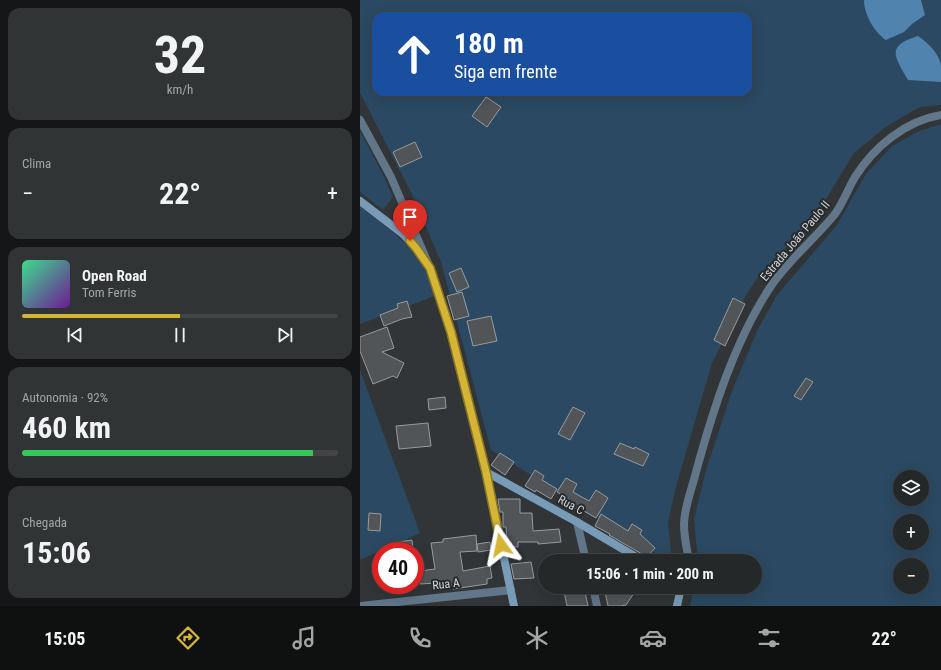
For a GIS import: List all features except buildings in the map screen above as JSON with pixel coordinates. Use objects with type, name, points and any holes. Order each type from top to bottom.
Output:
[{"type":"street","name":"Estrada João Paulo II","points":[[688,554],[684,524],[687,505],[717,402],[739,345],[769,289],[782,271],[836,213],[856,176],[872,154],[900,130],[929,117],[941,115]]},
{"type":"street","points":[[360,120],[391,177],[430,268],[451,332],[486,472],[514,606]]},
{"type":"street","points":[[360,201],[403,234],[416,248],[430,268]]},
{"type":"street","name":"Rua C","points":[[486,472],[577,522],[631,554]]},
{"type":"street","points":[[577,522],[584,554]]},
{"type":"street","name":"Rua A","points":[[360,606],[510,590]]},
{"type":"street","points":[[594,594],[597,606]]},
{"type":"street","points":[[677,606],[680,594]]},
{"type":"shaded area","points":[[360,0],[941,0],[941,105],[920,107],[887,126],[854,153],[817,214],[755,281],[745,297],[712,363],[675,490],[668,523],[671,554],[657,554],[491,450],[441,262],[411,192],[360,93]]},
{"type":"shaded area","points":[[864,0],[921,0],[925,15],[904,32],[886,40],[870,22],[864,5]]},
{"type":"shaded area","points":[[918,36],[929,45],[938,57],[941,66],[941,82],[908,80],[899,65],[896,53],[897,48],[908,40]]},
{"type":"shaded area","points":[[941,124],[941,606],[690,606],[693,594],[762,594],[762,554],[697,554],[694,519],[706,470],[732,391],[757,331],[777,295],[837,225],[866,174],[892,146],[919,131]]},
{"type":"shaded area","points":[[360,131],[393,197],[383,210],[360,192]]},
{"type":"shaded area","points":[[360,206],[388,228],[413,253],[426,272],[435,296],[360,324]]},
{"type":"shaded area","points":[[360,370],[420,533],[400,542],[372,542],[372,555],[360,560]]},
{"type":"route","points":[[410,241],[430,268],[451,332],[486,472],[501,545]]}]
